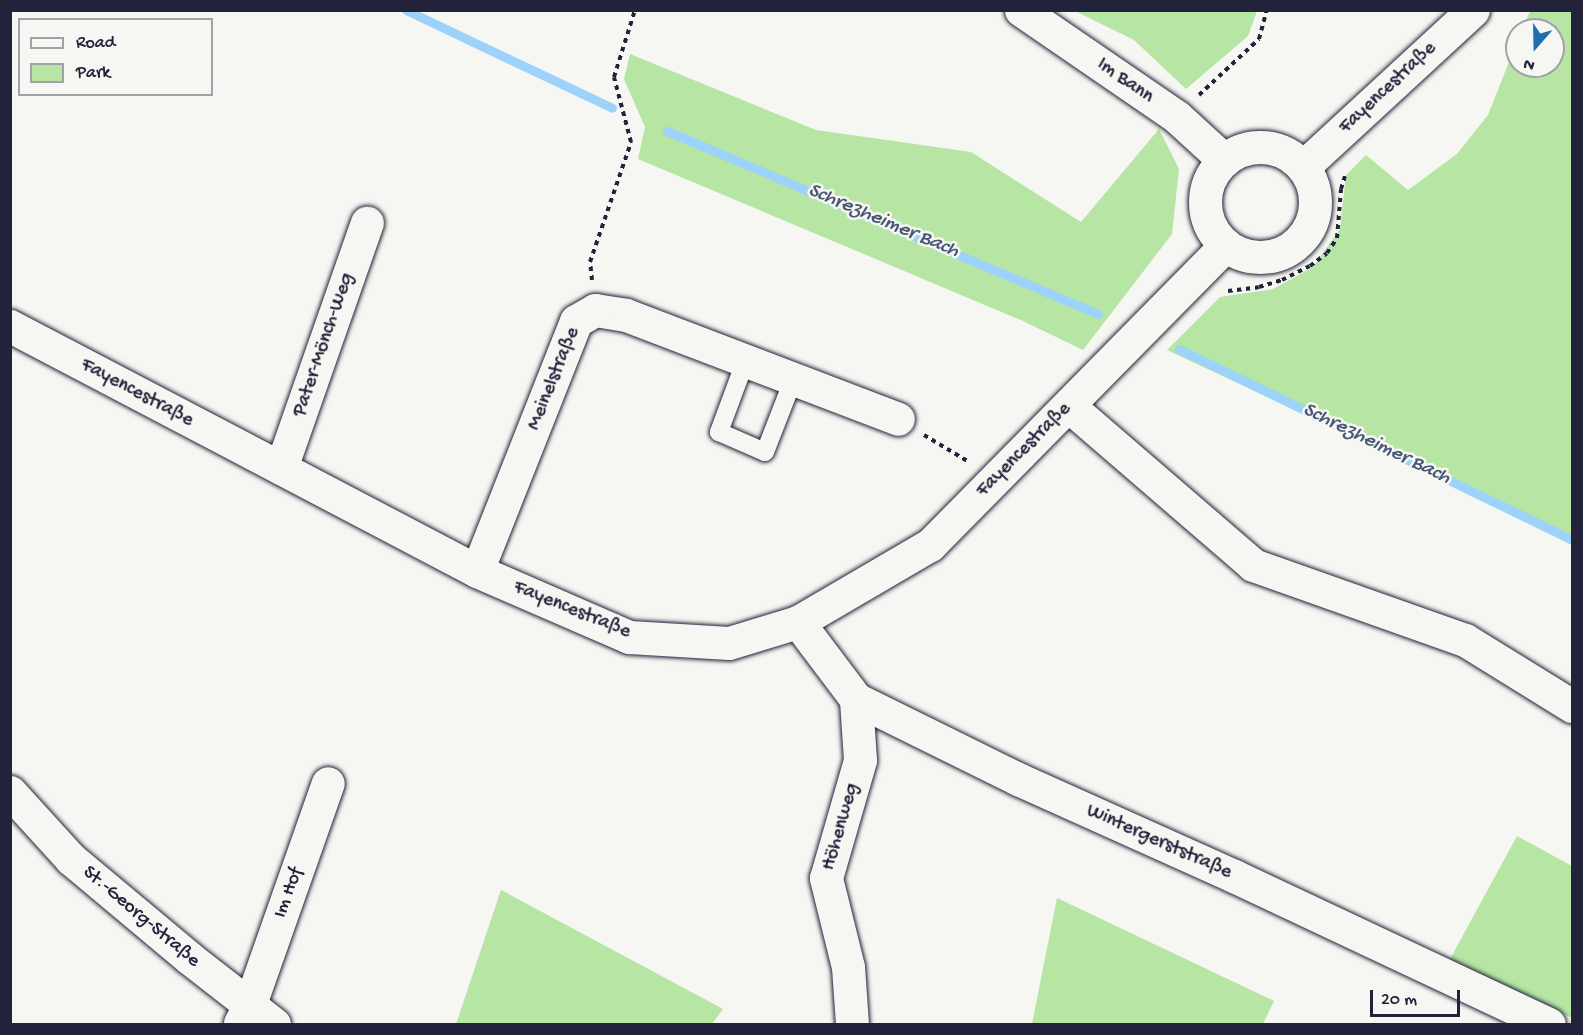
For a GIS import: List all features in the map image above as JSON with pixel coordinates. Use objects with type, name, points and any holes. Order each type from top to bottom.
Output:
[{"type":"street","name":"Im Bann","points":[[1021,10],[1177,117],[1224,160]]},
{"type":"street","name":"Fayencestraße","points":[[1303,167],[1473,10]]},
{"type":"street","points":[[1248,148],[1274,148],[1290,155],[1303,167],[1312,182],[1316,200],[1313,218],[1306,234],[1293,246],[1277,255],[1259,258],[1242,254],[1226,245],[1211,226],[1204,203],[1210,179],[1224,160],[1248,148]]},
{"type":"street","name":"Pater-Mönch-Weg","points":[[280,468],[367,223]]},
{"type":"street","name":"Fayencestraße","points":[[10,326],[477,571],[629,637],[729,643],[798,622],[930,545],[1226,245]]},
{"type":"street","name":"Meinelstraße","points":[[477,571],[576,321],[595,310],[626,315],[898,419]]},
{"type":"street","points":[[1069,406],[1253,565],[1465,640],[1572,706]]},
{"type":"street","name":"Wintergerststraße","points":[[798,622],[856,699],[1018,779],[1234,876],[1549,1024]]},
{"type":"street","name":"Höhenweg","points":[[852,1024],[848,967],[826,878],[860,760],[856,699]]},
{"type":"street","name":"Im Hof","points":[[254,1018],[328,783]]},
{"type":"street","name":"St.-Georg-Straße","points":[[13,804],[71,859],[188,957],[254,1018]]},
{"type":"lane","points":[[745,362],[719,432],[765,452],[793,380]]},
{"type":"path","points":[[595,310],[590,262],[631,142],[614,77],[635,10]]},
{"type":"path","points":[[1177,117],[1259,39],[1267,10]]},
{"type":"path","points":[[1224,292],[1282,280],[1310,266],[1327,253],[1337,238],[1342,182],[1351,165]]},
{"type":"path","points":[[898,419],[994,480]]},
{"type":"green space","points":[[1075,11],[1257,11],[1248,36],[1186,89],[1134,40]]},
{"type":"green space","points":[[1530,11],[1572,11],[1572,540],[1167,350],[1220,297],[1273,289],[1313,267],[1340,229],[1346,175],[1366,155],[1408,190],[1457,154],[1488,115],[1505,72],[1505,78],[1565,78],[1565,18],[1527,18]]},
{"type":"green space","points":[[630,54],[816,130],[971,152],[1081,222],[1159,129],[1179,169],[1172,234],[1083,350],[1023,321],[638,159],[645,127],[624,79]]},
{"type":"green space","points":[[1517,836],[1572,866],[1572,1018],[1449,961]]},
{"type":"green space","points":[[501,890],[723,1009],[712,1024],[456,1024]]},
{"type":"green space","points":[[1057,898],[1274,1001],[1263,1024],[1032,1024]]},
{"type":"waterway","name":"Schrezheimer Bach","points":[[406,10],[612,108]]},
{"type":"waterway","name":"Schrezheimer Bach","points":[[667,131],[1098,314]]},
{"type":"waterway","name":"Schrezheimer Bach","points":[[1179,349],[1572,540]]}]
